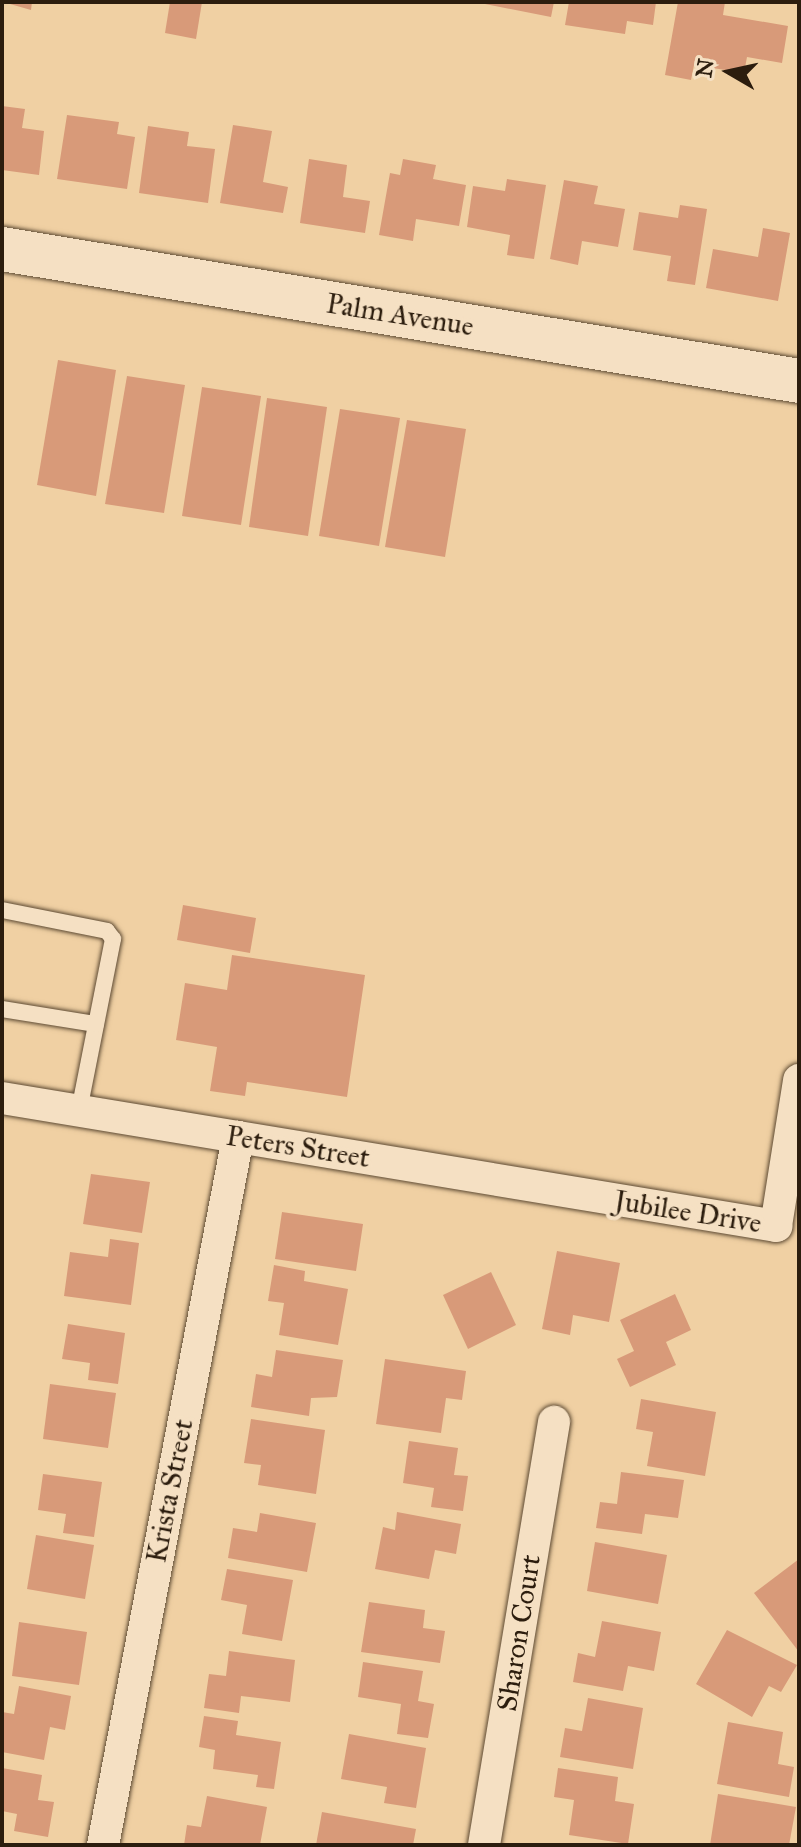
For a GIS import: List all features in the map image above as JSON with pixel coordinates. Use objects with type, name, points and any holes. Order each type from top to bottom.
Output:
[{"type":"main road","name":"Palm Avenue","points":[[2,249],[799,381]]},
{"type":"street","name":"Jubilee Drive","points":[[595,1197],[776,1226],[799,1080]]},
{"type":"street","name":"Peters Street","points":[[2,1098],[595,1197]]},
{"type":"street","name":"Krista Street","points":[[103,1845],[238,1137]]},
{"type":"street","name":"Sharon Court","points":[[484,1845],[554,1422]]},
{"type":"lane","points":[[2,910],[107,931],[113,939],[79,1111]]},
{"type":"lane","points":[[2,1009],[96,1024]]},
{"type":"building","points":[[3,2],[32,2],[31,10]]},
{"type":"building","points":[[170,2],[202,2],[196,39],[165,33]]},
{"type":"building","points":[[475,2],[554,2],[551,17]]},
{"type":"building","points":[[569,2],[656,2],[653,25],[627,21],[625,34],[565,25]]},
{"type":"building","points":[[678,2],[725,2],[723,15],[788,26],[782,63],[747,57],[744,73],[694,65],[691,80],[665,75]]},
{"type":"building","points":[[2,106],[25,109],[22,128],[44,131],[39,175],[2,170]]},
{"type":"building","points":[[67,115],[119,122],[117,134],[135,137],[127,189],[57,179]]},
{"type":"building","points":[[233,125],[272,131],[263,182],[288,187],[283,213],[220,203]]},
{"type":"building","points":[[148,126],[189,132],[187,146],[215,149],[208,203],[139,193]]},
{"type":"building","points":[[309,159],[347,165],[343,197],[370,201],[365,233],[300,223]]},
{"type":"building","points":[[403,159],[436,165],[433,179],[466,185],[459,226],[416,219],[413,241],[379,235],[390,173],[400,175]]},
{"type":"building","points":[[507,179],[546,185],[534,259],[507,255],[510,235],[467,227],[473,186],[505,191]]},
{"type":"building","points":[[564,180],[598,186],[594,204],[625,209],[618,247],[582,241],[578,265],[550,259]]},
{"type":"building","points":[[680,205],[707,209],[695,285],[667,281],[671,256],[633,250],[639,212],[678,218]]},
{"type":"building","points":[[763,228],[790,233],[778,301],[706,288],[713,249],[758,257]]},
{"type":"building","points":[[58,360],[116,370],[96,496],[37,485]]},
{"type":"building","points":[[127,376],[185,385],[164,513],[105,504]]},
{"type":"building","points":[[202,387],[261,396],[241,525],[182,516]]},
{"type":"building","points":[[267,398],[327,407],[308,536],[249,527]]},
{"type":"building","points":[[340,409],[400,418],[379,546],[319,536]]},
{"type":"building","points":[[407,420],[466,429],[445,557],[385,547]]},
{"type":"building","points":[[183,905],[256,918],[250,953],[177,940]]},
{"type":"building","points":[[232,955],[365,975],[347,1097],[247,1082],[245,1096],[210,1091],[217,1047],[176,1040],[185,983],[227,990]]},
{"type":"building","points":[[91,1174],[150,1182],[142,1233],[83,1224]]},
{"type":"building","points":[[282,1212],[363,1224],[356,1271],[275,1259]]},
{"type":"building","points":[[110,1239],[139,1243],[131,1305],[64,1296],[70,1252],[108,1257]]},
{"type":"building","points":[[557,1251],[620,1263],[609,1322],[573,1315],[570,1335],[542,1329]]},
{"type":"building","points":[[274,1265],[305,1271],[304,1281],[348,1289],[338,1345],[279,1335],[284,1303],[268,1301]]},
{"type":"building","points":[[491,1272],[516,1325],[468,1349],[443,1295]]},
{"type":"building","points":[[675,1294],[691,1330],[666,1342],[676,1365],[630,1387],[617,1359],[634,1351],[620,1320]]},
{"type":"building","points":[[68,1324],[125,1333],[118,1384],[88,1380],[90,1363],[62,1359]]},
{"type":"building","points":[[276,1350],[343,1360],[337,1397],[311,1398],[309,1416],[251,1407],[256,1374],[272,1377]]},
{"type":"building","points":[[385,1359],[466,1371],[462,1400],[446,1398],[441,1433],[376,1424]]},
{"type":"building","points":[[50,1384],[116,1393],[108,1448],[43,1439]]},
{"type":"building","points":[[641,1399],[716,1412],[705,1476],[647,1466],[653,1432],[636,1429]]},
{"type":"building","points":[[251,1419],[325,1430],[316,1494],[258,1485],[261,1465],[244,1463]]},
{"type":"building","points":[[409,1441],[458,1448],[454,1475],[468,1476],[463,1511],[431,1507],[434,1488],[403,1483]]},
{"type":"building","points":[[621,1472],[684,1480],[678,1518],[645,1514],[642,1534],[596,1528],[600,1502],[617,1504]]},
{"type":"building","points":[[43,1474],[102,1482],[94,1537],[63,1533],[66,1514],[38,1510]]},
{"type":"building","points":[[397,1512],[461,1524],[456,1554],[435,1550],[429,1579],[375,1569],[383,1527],[395,1530]]},
{"type":"building","points":[[260,1513],[316,1523],[307,1572],[228,1558],[233,1528],[257,1532]]},
{"type":"building","points":[[36,1535],[94,1545],[85,1599],[27,1589]]},
{"type":"building","points":[[595,1542],[667,1555],[658,1604],[587,1591]]},
{"type":"building","points":[[799,1559],[799,1652],[754,1593]]},
{"type":"building","points":[[227,1569],[293,1580],[282,1641],[242,1634],[247,1605],[221,1600]]},
{"type":"building","points":[[369,1602],[425,1610],[423,1628],[445,1631],[440,1663],[361,1652]]},
{"type":"building","points":[[602,1621],[661,1632],[654,1671],[628,1666],[623,1691],[573,1682],[578,1653],[595,1657]]},
{"type":"building","points":[[19,1622],[87,1632],[79,1685],[12,1676]]},
{"type":"building","points":[[727,1630],[797,1665],[781,1692],[769,1686],[752,1717],[696,1684]]},
{"type":"building","points":[[229,1651],[295,1660],[290,1702],[241,1696],[239,1713],[204,1708],[209,1674],[226,1676]]},
{"type":"building","points":[[363,1662],[423,1671],[418,1701],[434,1704],[428,1738],[397,1734],[401,1704],[358,1697]]},
{"type":"building","points":[[19,1686],[71,1696],[65,1730],[50,1727],[44,1760],[2,1752],[2,1712],[14,1714]]},
{"type":"building","points":[[588,1698],[643,1708],[633,1769],[560,1757],[565,1728],[582,1731]]},
{"type":"building","points":[[204,1716],[238,1721],[236,1735],[281,1742],[274,1789],[256,1787],[258,1775],[213,1769],[215,1750],[199,1747]]},
{"type":"building","points":[[728,1722],[783,1732],[778,1764],[794,1767],[789,1797],[717,1784]]},
{"type":"building","points":[[349,1734],[426,1748],[416,1808],[384,1803],[387,1787],[341,1779]]},
{"type":"building","points":[[2,1768],[42,1775],[38,1800],[54,1802],[48,1837],[14,1831],[17,1814],[2,1811]]},
{"type":"building","points":[[558,1768],[618,1777],[615,1801],[634,1804],[628,1844],[569,1835],[574,1800],[554,1797]]},
{"type":"building","points":[[718,1794],[796,1807],[789,1845],[710,1845]]},
{"type":"building","points":[[207,1796],[267,1807],[260,1845],[184,1845],[187,1825],[201,1827]]},
{"type":"building","points":[[322,1812],[416,1829],[413,1845],[316,1845]]}]
